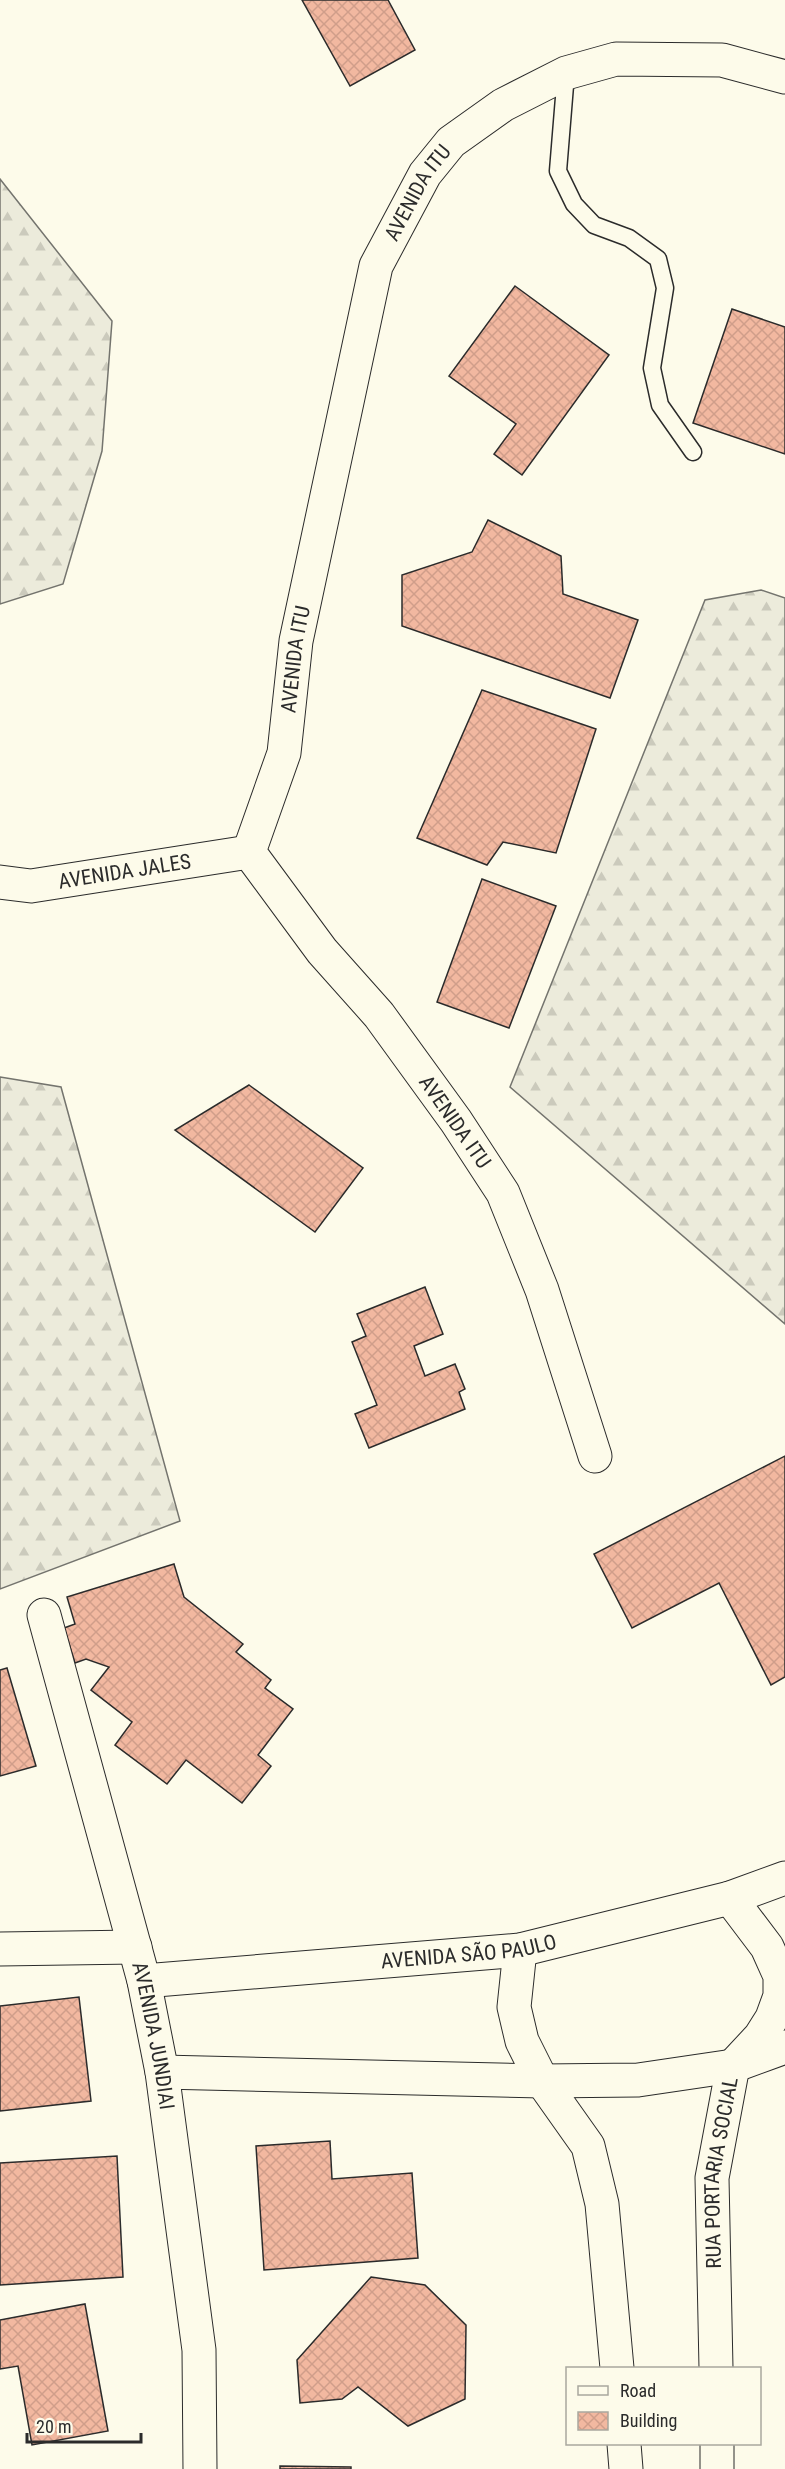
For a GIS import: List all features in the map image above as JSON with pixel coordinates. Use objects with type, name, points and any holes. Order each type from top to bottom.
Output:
[{"type":"street","name":"AVENIDA ITU","points":[[595,1456],[542,1290],[503,1193],[456,1121],[379,1015],[322,951],[249,852],[284,753],[296,641],[376,266],[425,174],[451,142],[503,105],[566,73],[616,59],[722,60],[785,77]]},
{"type":"street","name":"AVENIDA JALES","points":[[0,882],[31,886],[249,852]]},
{"type":"street","name":"AVENIDA JUNDIAI","points":[[44,1614],[144,1981],[162,2072],[199,2350],[200,2469]]},
{"type":"street","name":"AVENIDA SÃO PAULO","points":[[144,1981],[520,1950],[730,1898],[785,1878]]},
{"type":"street","name":"RUA PORTARIA SOCIAL","points":[[716,2367],[712,2178],[733,2066],[760,2037],[772,2018],[780,1996],[780,1976],[767,1947],[749,1920],[730,1898]]},
{"type":"street","points":[[0,1948],[135,1947]]},
{"type":"street","points":[[520,1950],[514,2007],[522,2041],[542,2081],[588,2146],[602,2204],[617,2367]]},
{"type":"street","points":[[162,2072],[542,2081],[638,2080],[733,2066],[785,2047]]},
{"type":"street","points":[[624,2445],[626,2469]]},
{"type":"street","points":[[717,2445],[717,2469]]},
{"type":"lane","points":[[566,73],[558,171],[574,204],[594,225],[629,238],[658,259],[665,288],[652,368],[660,405],[693,452]]},
{"type":"green space","points":[[0,179],[112,321],[102,451],[63,584],[0,604]]},
{"type":"green space","points":[[761,590],[785,598],[785,1324],[510,1087],[705,600]]},
{"type":"green space","points":[[0,1077],[61,1087],[180,1521],[0,1589]]},
{"type":"building","points":[[302,0],[388,0],[415,50],[350,86]]},
{"type":"building","points":[[515,286],[609,355],[522,475],[494,454],[516,424],[449,376]]},
{"type":"building","points":[[732,309],[785,327],[785,454],[693,423]]},
{"type":"building","points":[[488,520],[561,556],[563,594],[638,620],[610,698],[402,626],[402,575],[472,552]]},
{"type":"building","points":[[482,690],[596,729],[556,853],[503,842],[487,865],[417,838]]},
{"type":"building","points":[[482,879],[556,906],[509,1028],[437,1002]]},
{"type":"building","points":[[249,1085],[363,1168],[315,1232],[175,1130]]},
{"type":"building","points":[[425,1287],[443,1334],[414,1346],[425,1376],[455,1364],[465,1389],[459,1392],[465,1409],[369,1448],[355,1414],[377,1405],[352,1342],[366,1336],[357,1314]]},
{"type":"building","points":[[785,1456],[785,1677],[771,1685],[719,1583],[632,1628],[594,1554]]},
{"type":"building","points":[[174,1564],[184,1597],[243,1644],[236,1652],[271,1680],[265,1688],[293,1709],[258,1755],[271,1766],[242,1803],[186,1760],[167,1784],[115,1745],[132,1722],[91,1690],[109,1667],[86,1659],[75,1663],[64,1628],[75,1624],[67,1597]]},
{"type":"building","points":[[7,1668],[36,1766],[0,1776],[0,1670]]},
{"type":"building","points":[[79,1997],[91,2101],[0,2111],[0,2006]]},
{"type":"building","points":[[330,2141],[332,2179],[412,2173],[418,2258],[264,2270],[256,2146]]},
{"type":"building","points":[[117,2156],[123,2277],[0,2285],[0,2163]]},
{"type":"building","points":[[371,2277],[425,2285],[466,2325],[465,2399],[408,2426],[358,2387],[342,2399],[300,2403],[297,2360]]},
{"type":"building","points":[[85,2304],[108,2431],[32,2445],[18,2366],[0,2369],[0,2320]]},
{"type":"building","points":[[280,2466],[351,2467],[351,2469],[280,2469]]}]
